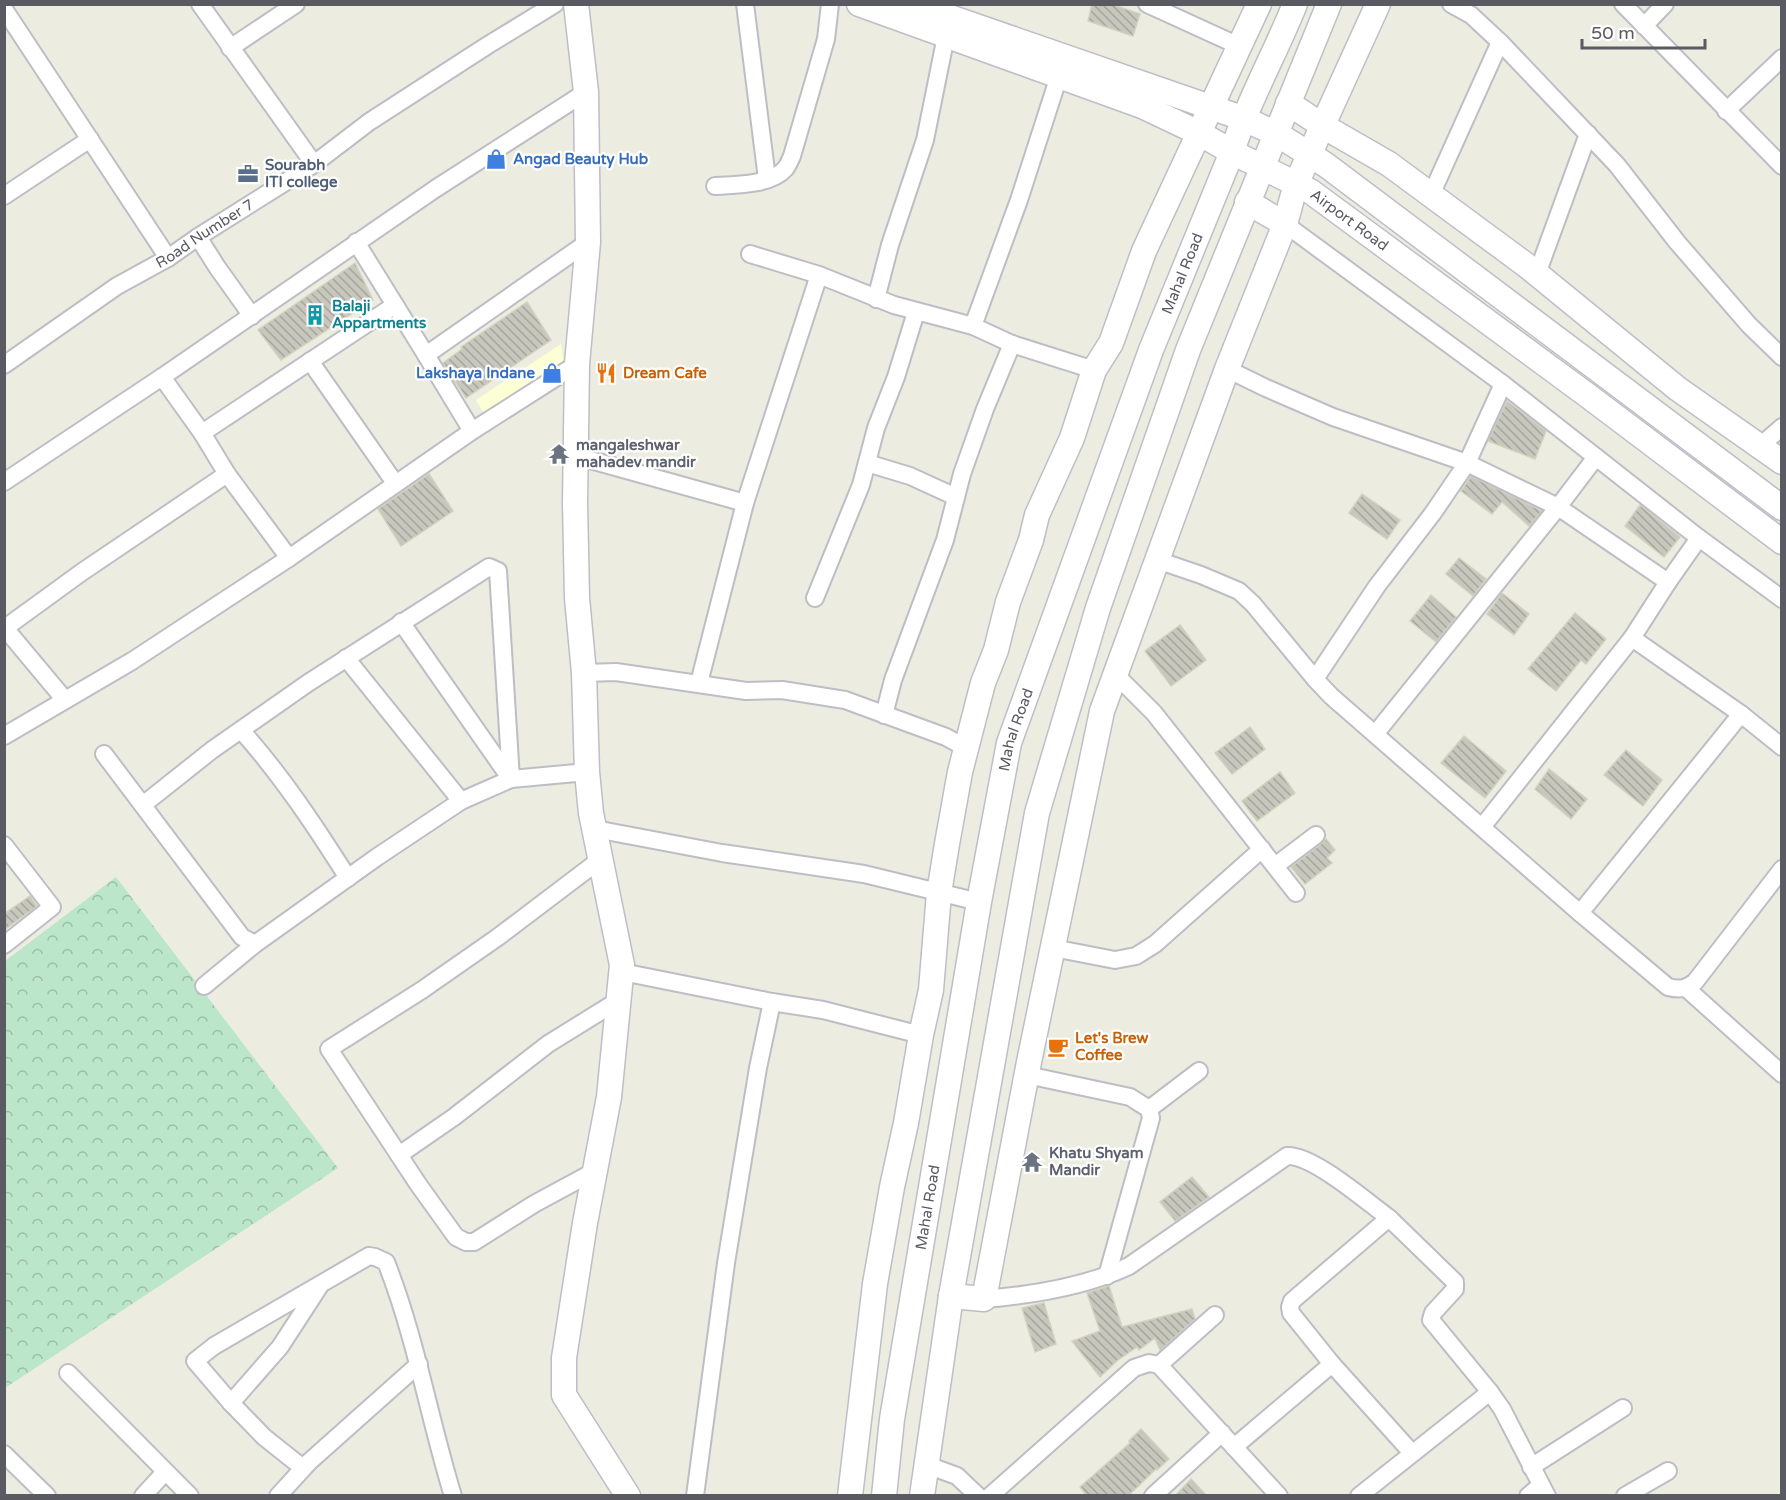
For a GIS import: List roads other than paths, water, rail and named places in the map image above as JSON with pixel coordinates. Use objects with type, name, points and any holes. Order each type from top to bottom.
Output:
[{"type":"street","points":[[200,4],[314,164]]},
{"type":"street","points":[[230,48],[296,4]]},
{"type":"street","name":"Road Number 7","points":[[4,365],[117,286],[168,258],[314,164],[369,122],[555,4]]},
{"type":"street","points":[[576,4],[586,92],[588,242],[577,364],[577,598],[584,673],[587,772],[595,830],[622,972],[609,1097],[564,1358],[564,1395],[628,1496]]},
{"type":"street","points":[[745,4],[767,179]]},
{"type":"street","points":[[715,186],[754,183],[784,170],[792,156],[826,39],[830,4]]},
{"type":"street","name":"Airport Road","points":[[859,4],[1142,106],[1310,191],[1782,542]]},
{"type":"street","name":"Airport Road","points":[[912,4],[1242,118],[1277,135],[1309,154],[1782,508]]},
{"type":"street","points":[[1147,4],[1239,46]]},
{"type":"street","points":[[850,1496],[875,1284],[921,1035],[932,990],[939,893],[953,804],[966,748],[1008,602],[1031,540],[1037,515],[1072,438],[1094,370],[1112,343],[1144,251],[1259,4]]},
{"type":"street","name":"Mahal Road","points":[[884,1496],[892,1419],[979,902],[1010,743],[1151,350],[1232,152],[1242,118],[1280,42],[1295,4]]},
{"type":"street","points":[[922,1496],[951,1296],[1037,813],[1098,608],[1188,350],[1329,4]]},
{"type":"street","points":[[984,1299],[1102,711],[1227,369],[1285,224],[1296,184],[1378,4]]},
{"type":"street","points":[[1451,4],[1471,15],[1500,42],[1588,134],[1617,165],[1677,242],[1741,317],[1782,357]]},
{"type":"street","points":[[1623,4],[1782,166]]},
{"type":"street","points":[[1644,26],[1665,4]]},
{"type":"street","points":[[5,11],[168,258]]},
{"type":"street","points":[[876,299],[890,245],[925,140],[946,36]]},
{"type":"street","points":[[1431,195],[1500,42]]},
{"type":"street","points":[[1726,111],[1782,58]]},
{"type":"street","points":[[973,326],[1019,200],[1059,76]]},
{"type":"street","points":[[4,482],[252,316],[435,189],[586,92]]},
{"type":"street","points":[[1288,103],[1389,164],[1537,274],[1678,389],[1782,462]]},
{"type":"street","points":[[1537,274],[1588,134]]},
{"type":"street","points":[[4,196],[90,139]]},
{"type":"street","points":[[1247,202],[1285,224],[1503,384],[1699,538],[1782,599]]},
{"type":"street","points":[[198,237],[252,316]]},
{"type":"street","points":[[356,242],[472,431]]},
{"type":"street","points":[[426,355],[588,242]]},
{"type":"street","points":[[750,254],[819,276],[916,312],[973,326],[1012,344],[1094,370]]},
{"type":"street","points":[[699,683],[745,503],[819,276]]},
{"type":"street","points":[[202,433],[395,305]]},
{"type":"street","points":[[815,598],[861,485],[876,428],[896,377],[916,312]]},
{"type":"street","points":[[884,715],[893,680],[945,540],[956,497],[985,409],[1012,344]]},
{"type":"street","points":[[310,361],[395,483]]},
{"type":"street","points":[[4,736],[132,661],[289,558],[472,431],[577,364]]},
{"type":"street","points":[[1227,369],[1333,417],[1467,464],[1558,507],[1668,582]]},
{"type":"street","points":[[162,377],[202,433],[226,474],[289,558]]},
{"type":"street","points":[[1315,679],[1377,586],[1467,464],[1503,384]]},
{"type":"street","points":[[1760,447],[1782,427]]},
{"type":"street","points":[[576,456],[745,503]]},
{"type":"street","points":[[1376,734],[1596,457]]},
{"type":"street","points":[[867,463],[910,476],[956,497]]},
{"type":"street","points":[[65,700],[5,627],[226,474]]},
{"type":"street","points":[[1482,826],[1632,638],[1699,538]]},
{"type":"street","points":[[1157,560],[1201,574],[1239,591],[1253,604],[1315,679],[1580,913],[1668,987],[1686,988],[1695,982],[1782,869]]},
{"type":"street","points":[[144,804],[241,730],[346,658],[489,567],[498,571],[511,779]]},
{"type":"street","points":[[401,622],[511,779]]},
{"type":"street","points":[[1632,638],[1741,714],[1782,747]]},
{"type":"street","points":[[346,658],[461,801]]},
{"type":"street","points":[[584,673],[616,672],[746,691],[782,690],[844,700],[946,737],[966,748]]},
{"type":"street","points":[[1116,675],[1154,713],[1296,893]]},
{"type":"street","points":[[1580,913],[1741,714]]},
{"type":"street","points":[[241,730],[271,764],[314,824],[348,878]]},
{"type":"street","points":[[104,754],[243,937],[255,944]]},
{"type":"street","points":[[204,986],[255,944],[461,801],[511,779],[587,772]]},
{"type":"street","points":[[595,830],[722,853],[864,874],[979,902]]},
{"type":"street","points":[[1275,866],[1316,835]]},
{"type":"street","points":[[4,845],[52,907],[4,945]]},
{"type":"street","points":[[1053,948],[1115,960],[1136,956],[1155,944],[1262,849]]},
{"type":"street","points":[[595,1171],[534,1204],[474,1242],[466,1242],[456,1237],[329,1049],[422,990],[498,937],[601,859]]},
{"type":"street","points":[[622,972],[823,1010],[921,1035]]},
{"type":"street","points":[[1686,988],[1782,1074]]},
{"type":"street","points":[[399,1155],[454,1117],[548,1044],[619,1000]]},
{"type":"street","points":[[695,1496],[726,1263],[758,1068],[772,1002]]},
{"type":"street","points":[[1149,1109],[1199,1071]]},
{"type":"street","points":[[1027,1076],[1130,1097],[1149,1109],[1151,1118],[1107,1276]]},
{"type":"street","points":[[951,1296],[984,1299],[1059,1288],[1107,1276],[1129,1266],[1287,1156],[1294,1155],[1315,1164],[1389,1218],[1455,1282],[1455,1289],[1432,1313],[1431,1320],[1502,1409],[1531,1467],[1539,1492]]},
{"type":"street","points":[[1389,1218],[1292,1301],[1290,1307],[1291,1313],[1332,1364],[1412,1453]]},
{"type":"street","points":[[303,1468],[264,1437],[195,1361],[214,1346],[369,1256],[375,1257],[386,1262],[396,1287],[453,1496]]},
{"type":"street","points":[[231,1403],[280,1347],[321,1285]]},
{"type":"street","points":[[1159,1365],[1215,1315]]},
{"type":"street","points":[[990,1496],[1134,1368],[1149,1363],[1159,1365],[1279,1496]]},
{"type":"street","points":[[278,1496],[303,1468],[418,1364]]},
{"type":"street","points":[[1234,1447],[1332,1364]]},
{"type":"street","points":[[68,1373],[190,1496]]},
{"type":"street","points":[[1359,1496],[1490,1392]]},
{"type":"street","points":[[1531,1467],[1623,1408]]},
{"type":"street","points":[[1153,1496],[1222,1433]]},
{"type":"street","points":[[4,1454],[47,1496]]},
{"type":"street","points":[[927,1465],[957,1476],[978,1496]]},
{"type":"street","points":[[1625,1496],[1668,1471]]},
{"type":"street","points":[[143,1496],[165,1472]]},
{"type":"place","name":"Angad Beauty Hub","points":[[496,159]]},
{"type":"place","name":"Sourabh ITI college","points":[[248,174]]},
{"type":"place","name":"Balaji Appartments","points":[[315,315]]},
{"type":"place","name":"Lakshaya Indane","points":[[552,373]]},
{"type":"place","name":"Dream Cafe","points":[[606,373]]},
{"type":"place","name":"mangaleshwar mahadev mandir","points":[[559,454]]},
{"type":"place","name":"Let's Brew Coffee","points":[[1058,1047]]},
{"type":"place","name":"Khatu Shyam Mandir","points":[[1032,1162]]}]
